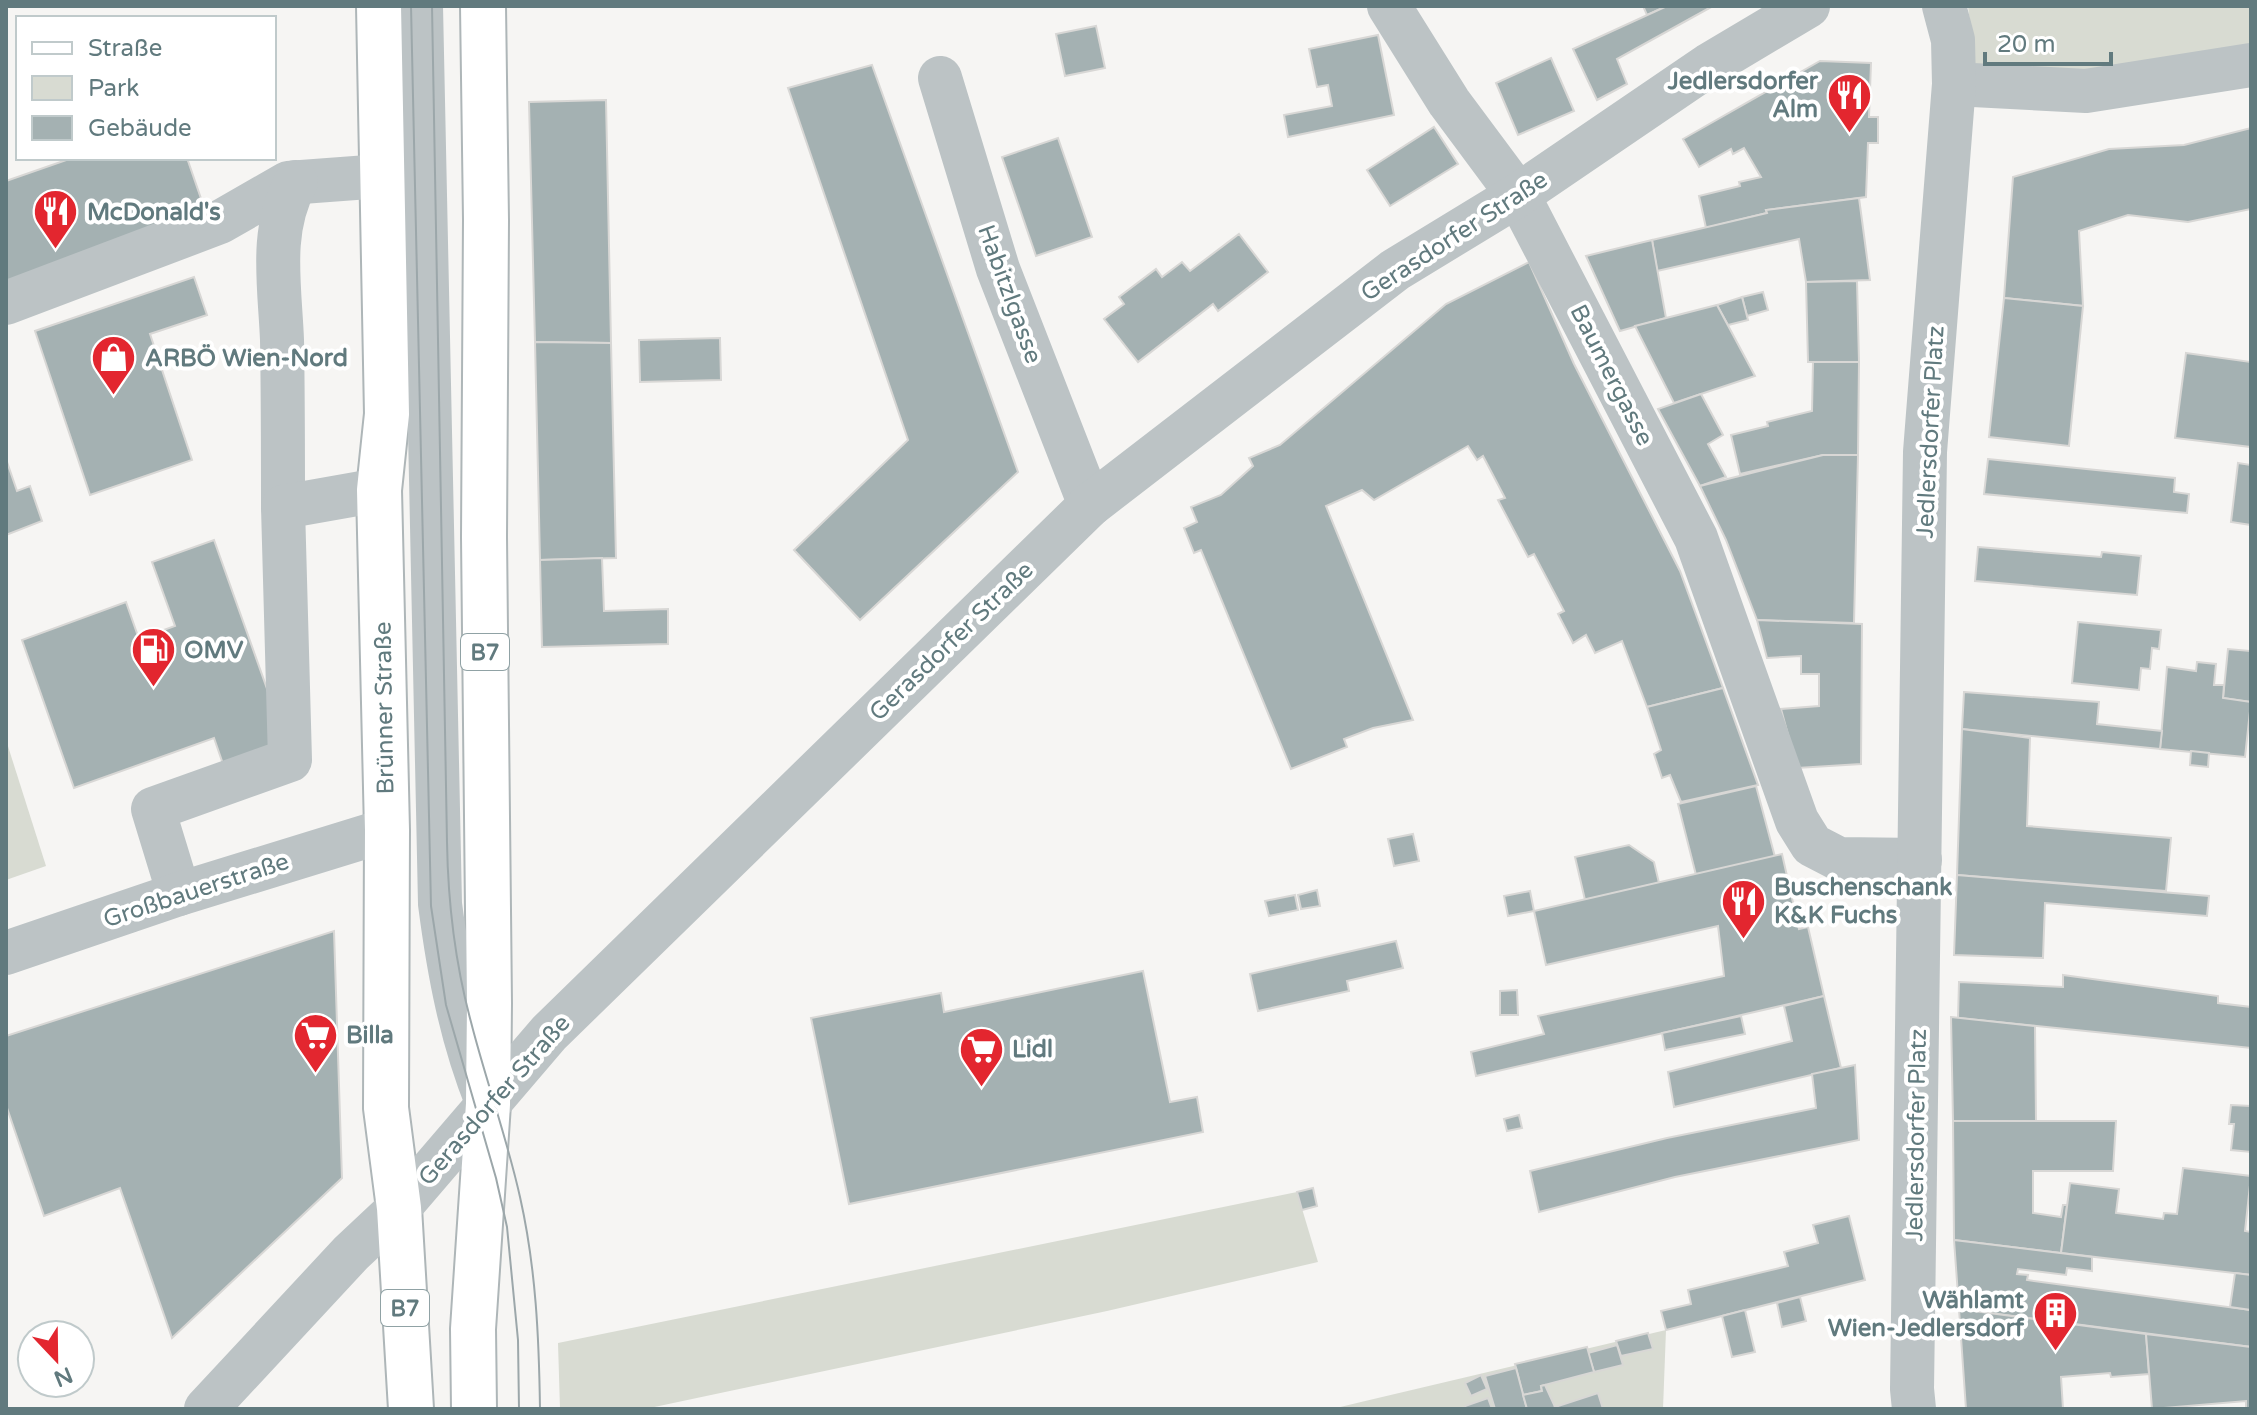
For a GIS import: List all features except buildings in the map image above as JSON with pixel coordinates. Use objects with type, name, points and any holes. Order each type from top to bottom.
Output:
[{"type":"main road","name":"Brünner Straße","points":[[379,6],[387,414],[379,490],[387,830],[386,1108],[399,1208],[411,1409]]},
{"type":"main road","name":"B7","points":[[474,1409],[473,1329],[488,1104],[483,6]]},
{"type":"street","points":[[421,6],[440,904],[456,1007],[488,1104]]},
{"type":"street","name":"Baumergasse","points":[[1389,6],[1449,102],[1518,195],[1696,538],[1797,821],[1812,845],[1839,859],[1920,860]]},
{"type":"street","name":"Gerasdorfer Straße","points":[[206,1409],[351,1253],[399,1208],[549,1033],[1090,505],[1395,270],[1518,195],[1709,65],[1808,6]]},
{"type":"street","name":"Jedlersdorfer Platz","points":[[1909,1402],[1925,452],[1954,84],[1953,40],[1944,6]]},
{"type":"street","points":[[1954,84],[2086,91],[2251,65]]},
{"type":"street","name":"Habitzlgasse","points":[[940,78],[998,269],[1090,505]]},
{"type":"street","points":[[6,303],[220,222],[292,182],[382,176]]},
{"type":"street","points":[[179,894],[153,809],[290,760],[282,339],[277,250],[292,182]]},
{"type":"street","points":[[283,507],[379,490]]},
{"type":"street","name":"Großbauerstraße","points":[[6,953],[179,894],[387,830]]},
{"type":"green space","points":[[1968,6],[2251,6],[2251,58],[1976,78]]},
{"type":"green space","points":[[6,740],[46,866],[6,880]]},
{"type":"green space","points":[[1297,1192],[1318,1262],[1107,1311],[645,1409],[560,1409],[558,1343]]},
{"type":"green space","points":[[1666,1330],[1663,1409],[1332,1409],[1361,1402]]},
{"type":"tram line","points":[[411,6],[431,906],[446,1005],[507,1227],[518,1340],[519,1409]]},
{"type":"tram line","points":[[432,6],[449,888],[453,933],[465,1000],[509,1153],[530,1250],[536,1303],[540,1409]]},
{"type":"place","name":"Jedlersdorfer Alm","points":[[1849,134]]},
{"type":"place","name":"McDonald's","points":[[56,251]]},
{"type":"place","name":"ARBÖ Wien-Nord","points":[[114,397]]},
{"type":"place","name":"OMV","points":[[153,689]]},
{"type":"place","name":"Buschenschank K&K Fuchs","points":[[1743,940]]},
{"type":"place","name":"Billa","points":[[315,1074]]},
{"type":"place","name":"Lidl","points":[[981,1088]]},
{"type":"place","name":"Wählamt Wien-Jedlersdorf","points":[[2055,1353]]}]
